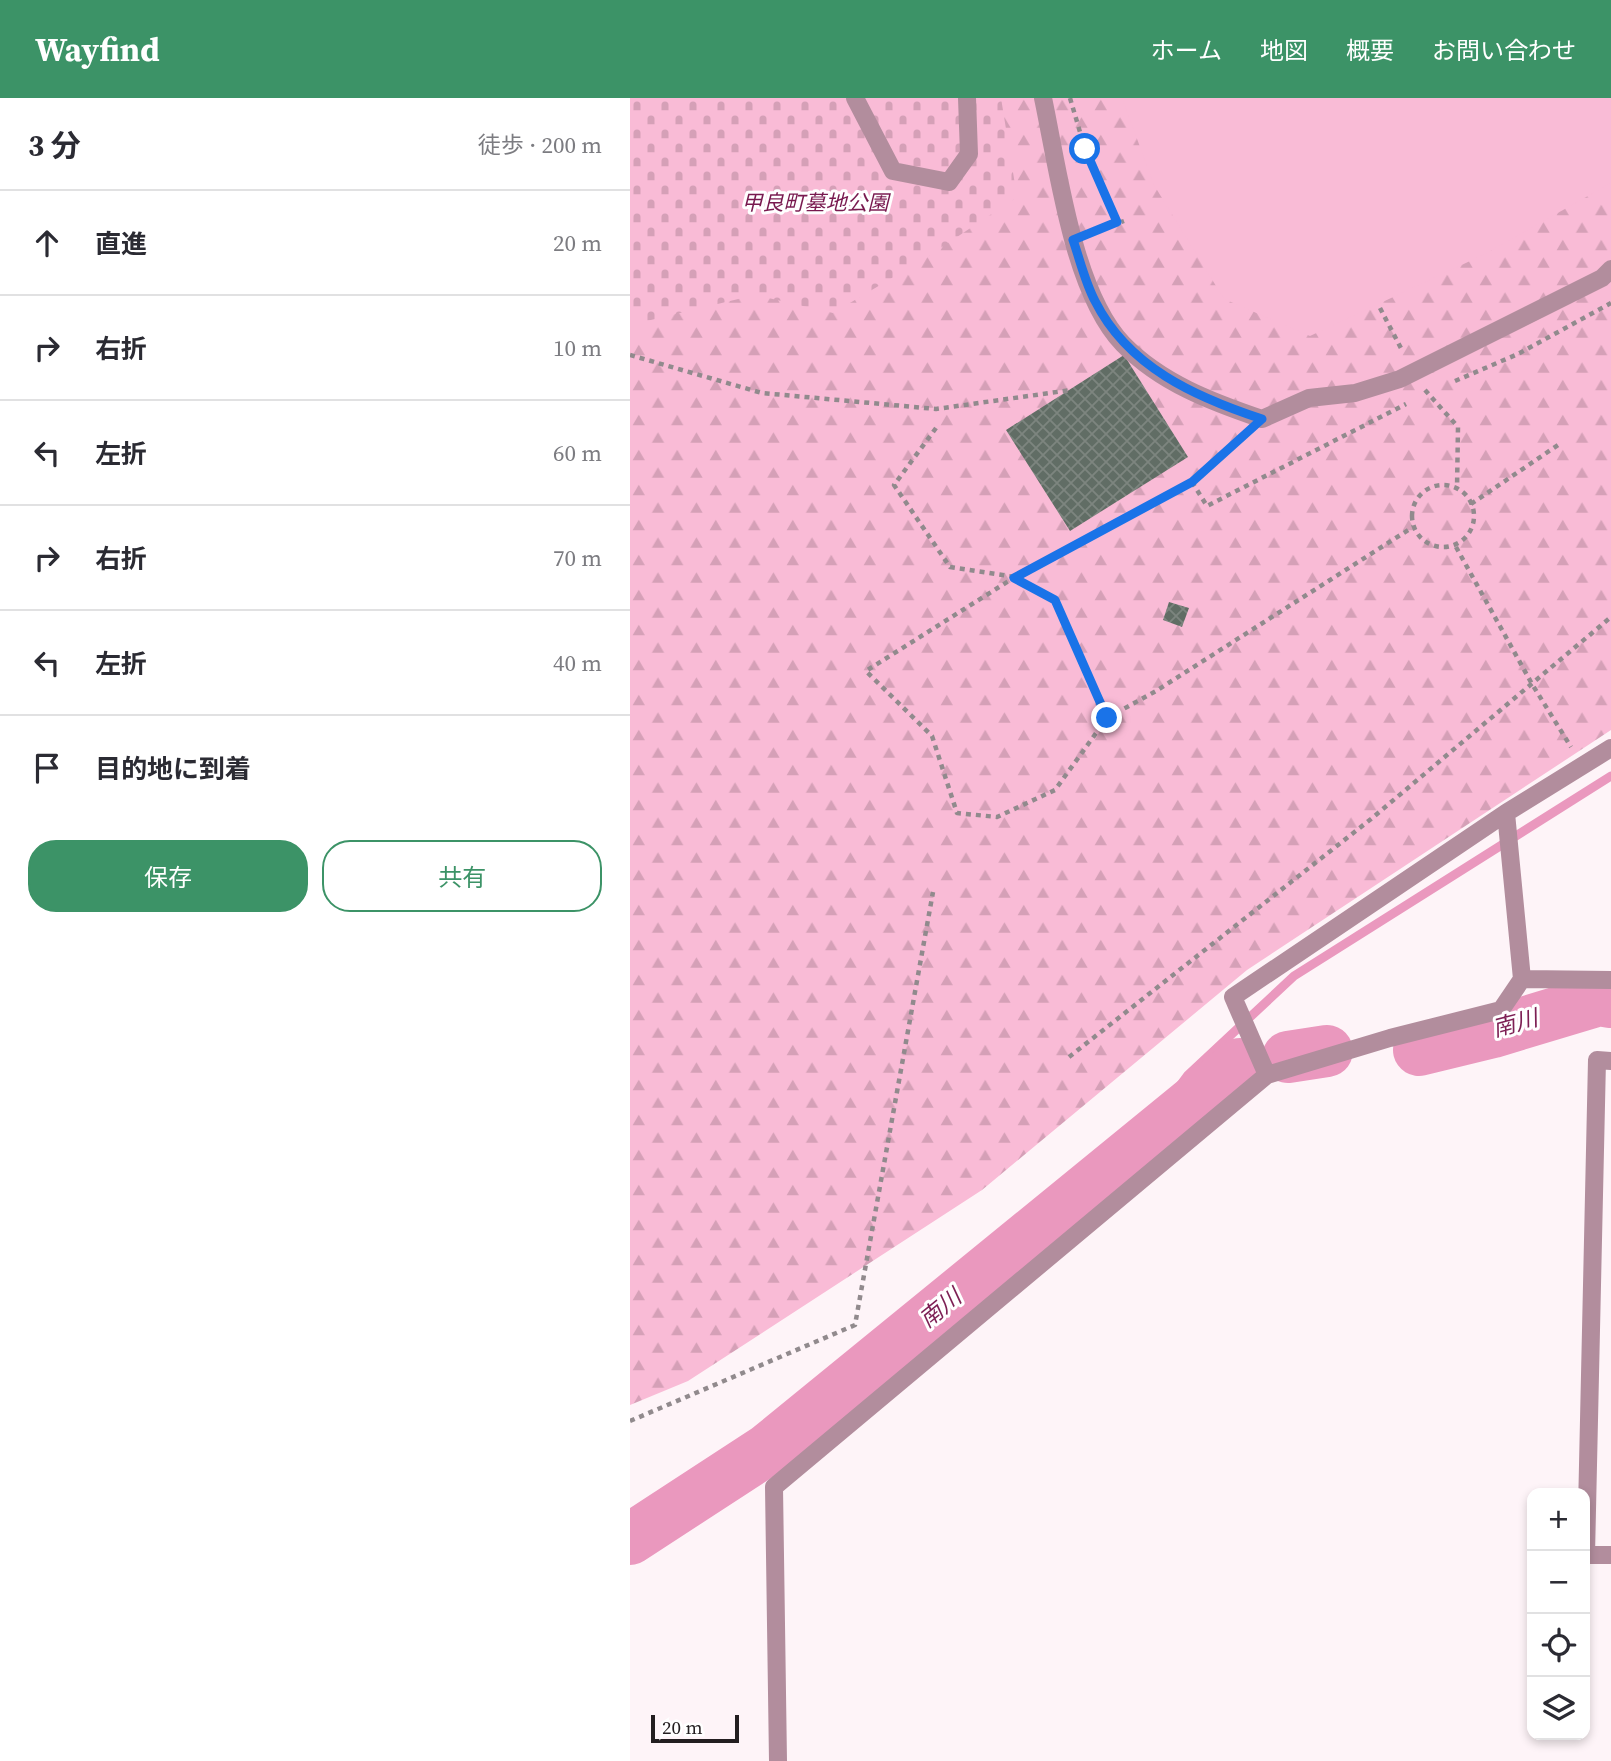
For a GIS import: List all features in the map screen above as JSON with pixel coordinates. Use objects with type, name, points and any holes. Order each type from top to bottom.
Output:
[{"type":"street","points":[[855,98],[894,171],[949,181],[969,154],[967,98]]},
{"type":"street","points":[[1043,98],[1073,240],[1095,300],[1122,343],[1172,381],[1212,403],[1262,419],[1308,398],[1355,393],[1413,372],[1602,278],[1611,270]]},
{"type":"street","points":[[1267,1075],[1233,998],[1506,813],[1611,748]]},
{"type":"street","points":[[778,1761],[774,1487],[1267,1075],[1390,1038],[1501,1010],[1522,979],[1506,813]]},
{"type":"street","points":[[1522,979],[1611,980]]},
{"type":"street","points":[[1611,1061],[1597,1060],[1586,1542],[1586,1555],[1611,1555]]},
{"type":"path","points":[[1070,98],[1085,149],[1117,222]]},
{"type":"path","points":[[1073,240],[1117,222],[1124,222]]},
{"type":"path","points":[[1450,383],[1518,354],[1611,303]]},
{"type":"path","points":[[1380,308],[1413,372],[1458,427],[1457,489]]},
{"type":"path","points":[[630,355],[762,393],[936,409],[1071,390]]},
{"type":"path","points":[[1192,482],[1207,506],[1438,388]]},
{"type":"path","points":[[1262,419],[1192,482],[1014,578],[866,671],[932,736],[957,813],[997,817],[1055,790],[1107,718],[1156,691],[1413,527]]},
{"type":"path","points":[[936,428],[894,485],[950,567],[1014,578],[1055,600],[1107,718]]},
{"type":"path","points":[[1471,504],[1561,443]]},
{"type":"path","points":[[1436,486],[1457,489],[1471,504],[1473,523],[1456,547],[1435,546],[1426,542],[1413,527],[1412,516],[1419,497],[1436,486]]},
{"type":"path","points":[[1456,547],[1532,684],[1583,765]]},
{"type":"path","points":[[1069,1057],[1371,819],[1611,617]]},
{"type":"path","points":[[630,1421],[855,1325],[933,892]]},
{"type":"green space","points":[[630,98],[1611,98],[1611,730],[1247,970],[982,1190],[688,1381],[630,1405]]},
{"type":"green space","name":"甲良町墓地公園","points":[[630,98],[1001,98],[1017,197],[924,259],[833,313],[755,295],[630,325]]},
{"type":"green space","points":[[1122,98],[1611,98],[1611,183],[1485,254],[1310,336],[1224,299],[1154,185]]},
{"type":"building","points":[[1124,355],[1188,457],[1070,531],[1006,430]]},
{"type":"building","points":[[1169,602],[1189,608],[1182,627],[1163,620]]},
{"type":"waterway","points":[[1132,1151],[1188,1075],[1294,976],[1611,776]]},
{"type":"waterway","name":"南川","points":[[1419,1050],[1493,1032],[1599,1000],[1611,1002]]},
{"type":"waterway","name":"南川","points":[[1288,1057],[1327,1051]]},
{"type":"waterway","name":"南川","points":[[630,1539],[768,1449],[1240,1064]]},
{"type":"route","points":[[1085,149],[1117,222],[1073,240],[1095,300],[1122,343],[1162,376],[1212,403],[1262,419],[1192,482],[1014,578],[1055,600],[1107,718]]}]
